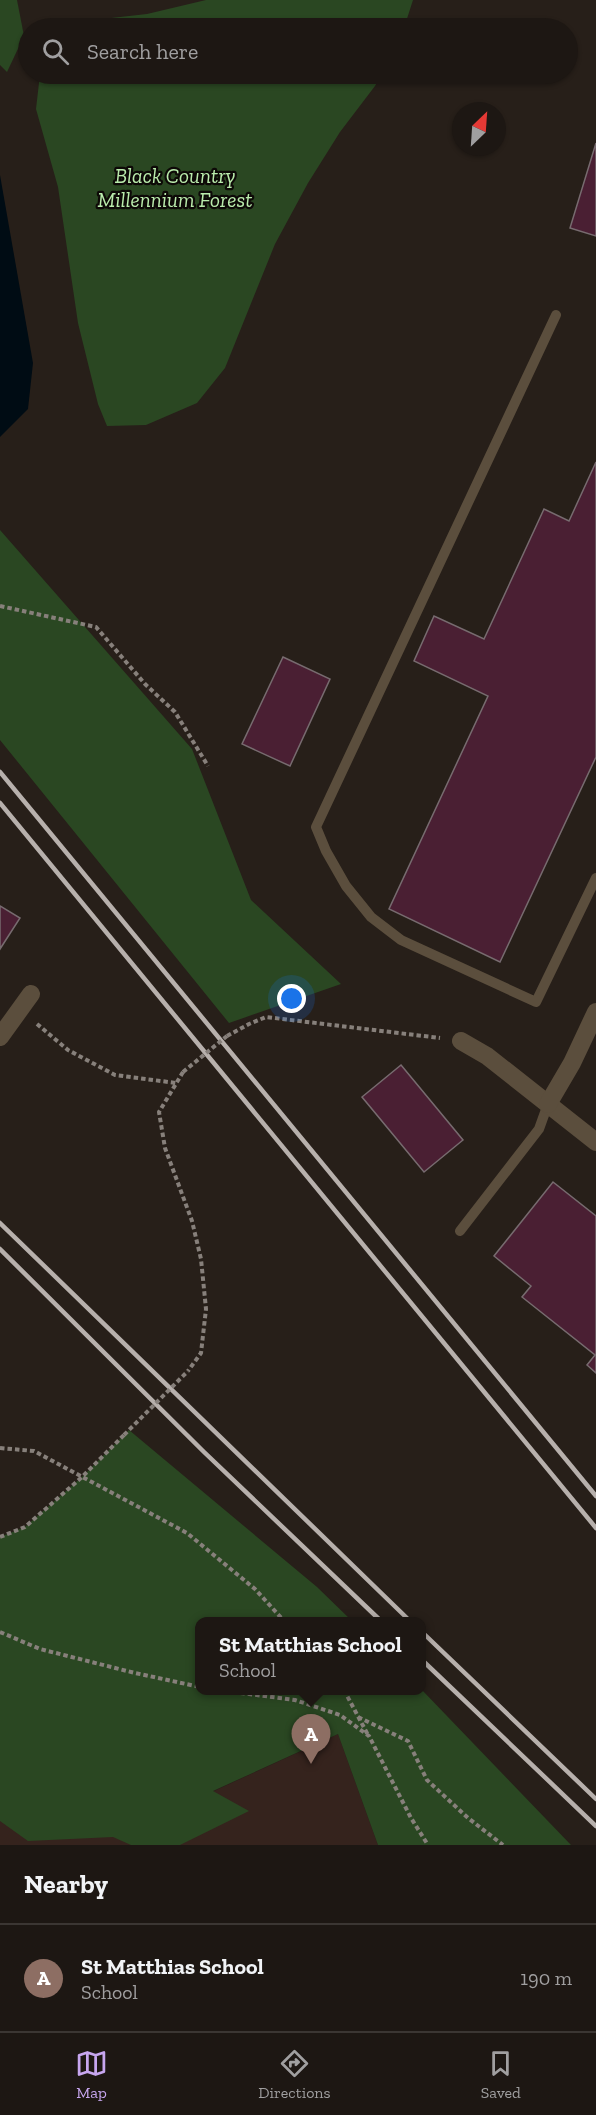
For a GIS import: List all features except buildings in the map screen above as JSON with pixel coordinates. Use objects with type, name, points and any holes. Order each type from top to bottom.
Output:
[{"type":"street","points":[[2,1030],[30,994]]},
{"type":"street","points":[[548,1104],[572,1063],[596,1012]]},
{"type":"street","points":[[461,1041],[487,1056],[596,1142]]},
{"type":"lane","points":[[556,315],[316,827],[326,851],[346,886],[371,917],[401,940],[536,1002],[596,878]]},
{"type":"lane","points":[[460,1231],[539,1129],[548,1104]]},
{"type":"path","points":[[0,606],[96,627],[145,684],[176,712],[208,766]]},
{"type":"path","points":[[19,1009],[68,1050],[115,1075],[176,1083]]},
{"type":"path","points":[[0,1537],[25,1527],[82,1477],[188,1371],[201,1353],[206,1309],[201,1259],[192,1221],[165,1148],[159,1112],[183,1072],[227,1036],[266,1017],[461,1041]]},
{"type":"path","points":[[0,1448],[34,1451],[187,1533],[255,1589],[280,1617]]},
{"type":"path","points":[[0,1632],[40,1649],[195,1686]]},
{"type":"path","points":[[256,1695],[295,1700],[340,1715],[369,1736]]},
{"type":"path","points":[[347,1695],[411,1818],[428,1845]]},
{"type":"path","points":[[358,1717],[408,1742],[428,1780],[468,1818],[503,1845]]},
{"type":"shaded area","points":[[0,175],[33,363],[28,409],[0,437]]},
{"type":"shaded area","points":[[338,1734],[378,1845],[0,1845],[0,1794],[114,1837]]},
{"type":"green space","points":[[0,0],[17,0],[20,18],[18,18],[18,49],[7,72],[0,65]]},
{"type":"green space","points":[[206,0],[413,0],[407,18],[111,18],[147,14]]},
{"type":"green space","name":"Black Country Millennium Forest","points":[[39,84],[376,84],[340,132],[308,183],[275,244],[225,368],[197,403],[146,425],[107,426],[98,404],[78,323],[58,187],[36,109]]},
{"type":"green space","points":[[0,530],[192,749],[251,900],[341,984],[229,1023],[0,740]]},
{"type":"green space","points":[[129,1430],[317,1587],[348,1617],[195,1617],[195,1695],[426,1694],[571,1845],[378,1845],[338,1734],[213,1791],[249,1811],[180,1845],[131,1845],[113,1837],[28,1841],[0,1821],[0,1537],[25,1527],[82,1477]]},
{"type":"railway","points":[[0,772],[596,1496]]},
{"type":"railway","points":[[0,803],[596,1528]]},
{"type":"railway","points":[[0,1223],[406,1617]]},
{"type":"railway","points":[[0,1249],[204,1452],[377,1617]]},
{"type":"railway","points":[[426,1636],[596,1799]]},
{"type":"railway","points":[[426,1664],[596,1826]]},
{"type":"place","name":"St Matthias School","points":[[311,1764]]}]
